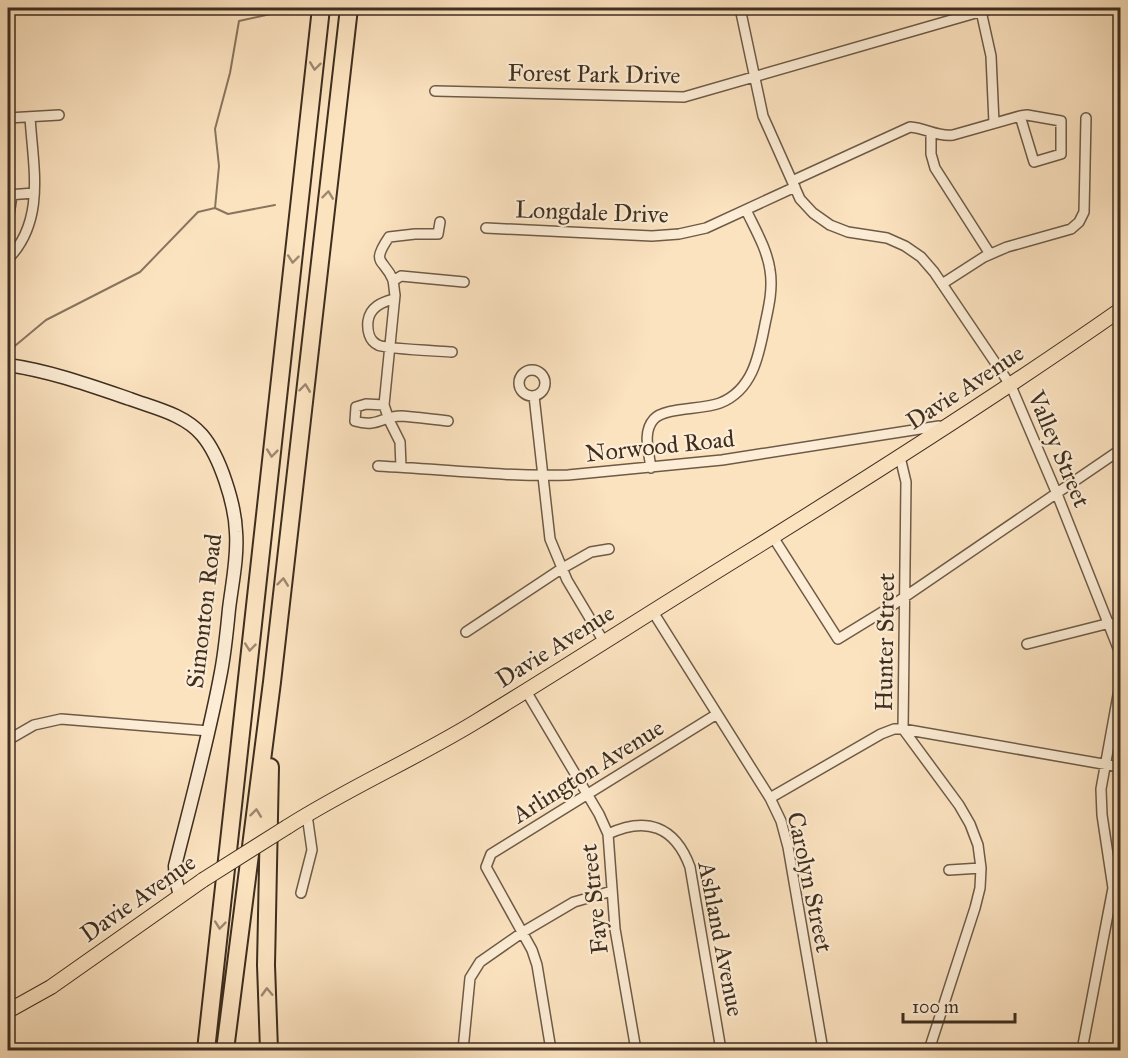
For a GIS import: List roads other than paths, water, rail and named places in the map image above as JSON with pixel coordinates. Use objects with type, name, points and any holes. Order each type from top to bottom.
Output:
[{"type":"highway","points":[[206,1050],[321,8]]},
{"type":"highway","points":[[225,1050],[272,682],[349,8]]},
{"type":"highway","points":[[269,1050],[266,954],[272,682]]},
{"type":"highway","points":[[237,1050],[248,871]]},
{"type":"highway","points":[[197,1050],[216,958]]},
{"type":"main road","name":"Davie Avenue","points":[[10,1006],[51,987],[180,895],[287,827],[353,788],[442,742],[773,537],[1011,386],[1120,310]]},
{"type":"street","name":"Valley Street","points":[[740,8],[763,116],[800,199],[813,213],[830,225],[848,232],[887,238],[905,246],[921,257],[942,284],[1011,386],[1110,623],[1120,653]]},
{"type":"street","name":"Forest Park Drive","points":[[435,91],[684,96],[754,78],[993,8]]},
{"type":"street","points":[[981,11],[991,56],[994,123]]},
{"type":"street","points":[[8,118],[58,115]]},
{"type":"street","points":[[1027,115],[1061,121],[1061,154],[1034,162],[1020,116],[1027,115]]},
{"type":"street","name":"Longdale Drive","points":[[486,228],[652,236],[680,234],[706,228],[746,210],[793,184],[910,127],[942,136],[953,135],[1020,116]]},
{"type":"street","points":[[8,259],[30,228],[34,210],[30,117]]},
{"type":"street","points":[[942,284],[990,254],[1071,229],[1079,222],[1084,212],[1086,117]]},
{"type":"street","points":[[931,133],[931,154],[935,168],[990,254]]},
{"type":"street","points":[[8,222],[10,195],[34,193]]},
{"type":"street","points":[[651,468],[647,434],[650,424],[656,417],[663,413],[707,408],[732,398],[743,387],[758,360],[770,302],[770,271],[767,257],[746,210]]},
{"type":"street","points":[[401,467],[400,442],[388,420],[384,405],[394,299],[393,281],[381,264],[379,255],[389,237],[438,234],[440,222]]},
{"type":"street","points":[[393,281],[401,276],[464,282]]},
{"type":"street","points":[[394,299],[380,303],[369,315],[367,327],[370,338],[378,346],[452,352]]},
{"type":"street","name":"Simonton Road","points":[[8,365],[73,379],[172,414],[189,423],[202,435],[229,490],[237,534],[222,670],[175,866],[180,895]]},
{"type":"street","points":[[534,396],[550,539],[561,569],[604,642]]},
{"type":"street","points":[[384,405],[366,404],[356,407],[355,421],[374,424],[398,416],[448,421]]},
{"type":"street","name":"Norwood Road","points":[[378,466],[543,476],[722,460],[939,426],[942,429]]},
{"type":"street","points":[[773,537],[838,639],[905,597],[1120,450]]},
{"type":"street","name":"Hunter Street","points":[[900,457],[906,482],[903,729],[959,805],[970,824],[978,845],[981,868],[980,888],[975,908],[929,1050]]},
{"type":"street","points":[[466,632],[561,569],[591,552],[609,549]]},
{"type":"street","name":"Carolyn Street","points":[[653,612],[770,798],[781,821],[788,847],[823,1050]]},
{"type":"street","points":[[1027,644],[1110,623]]},
{"type":"street","points":[[1082,1050],[1113,888],[1102,815],[1101,789],[1120,684]]},
{"type":"street","name":"Faye Street","points":[[526,691],[588,795],[608,834],[617,944],[636,1050]]},
{"type":"street","name":"Arlington Avenue","points":[[524,932],[486,867],[491,854],[717,714]]},
{"type":"street","points":[[8,740],[34,725],[61,719],[209,730]]},
{"type":"street","points":[[770,798],[881,734],[894,729],[1120,767]]},
{"type":"street","points":[[301,893],[312,850],[307,815]]},
{"type":"street","name":"Ashland Avenue","points":[[608,834],[625,827],[643,824],[659,828],[674,837],[684,851],[690,867],[721,1050]]},
{"type":"street","points":[[950,870],[981,868]]},
{"type":"street","points":[[463,1050],[470,978],[480,962],[574,902],[612,891]]},
{"type":"street","points":[[524,932],[537,964],[551,1050]]},
{"type":"waterway","points":[[10,350],[46,320],[140,272],[198,212],[215,208],[219,166],[215,129],[230,73],[239,21],[284,11],[285,8]]},
{"type":"waterway","points":[[215,208],[228,214],[275,205]]}]
